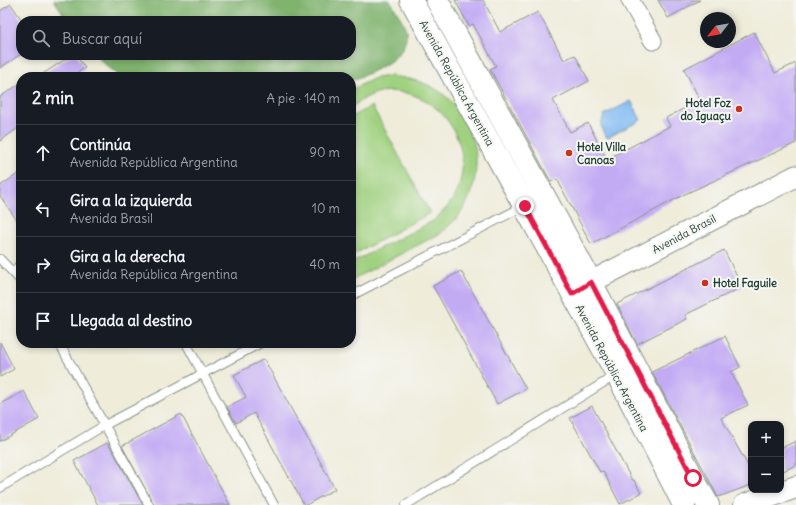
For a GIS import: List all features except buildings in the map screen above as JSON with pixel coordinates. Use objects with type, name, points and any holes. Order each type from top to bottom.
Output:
[{"type":"main road","name":"Avenida República Argentina","points":[[411,0],[572,294],[618,374],[684,505]]},
{"type":"main road","name":"Avenida República Argentina","points":[[437,0],[591,282],[708,505]]},
{"type":"main road","points":[[745,505],[796,487]]},
{"type":"street","points":[[630,0],[653,41]]},
{"type":"street","name":"Avenida Brasil","points":[[572,294],[591,282],[796,176]]},
{"type":"lane","points":[[356,293],[525,206]]},
{"type":"lane","points":[[0,259],[16,275]]},
{"type":"lane","points":[[62,348],[149,505]]},
{"type":"lane","points":[[189,348],[274,505]]},
{"type":"lane","points":[[0,488],[105,425],[251,348]]},
{"type":"lane","points":[[406,505],[618,374]]},
{"type":"green space","points":[[54,0],[390,0],[405,27],[406,40],[396,57],[379,68],[356,79],[356,72],[115,72],[101,60],[356,60],[356,16],[65,16]]},
{"type":"green space","points":[[391,76],[417,81],[432,87],[447,97],[459,111],[468,126],[474,142],[476,160],[475,177],[470,195],[462,211],[441,233],[356,277],[356,260],[433,221],[440,215],[454,197],[462,174],[462,155],[457,137],[448,121],[435,107],[419,97],[401,92],[377,93],[356,104],[356,88],[375,78]]},
{"type":"green space","points":[[372,106],[430,213],[356,253],[356,114]]},
{"type":"water","points":[[631,101],[641,120],[607,138],[601,126],[604,115]]},
{"type":"place","name":"Hotel Foz do Iguaçu","points":[[739,109]]},
{"type":"place","name":"Hotel Villa Canoas","points":[[569,153]]},
{"type":"place","name":"Hotel Faguile","points":[[705,283]]},
{"type":"route","points":[[525,206],[572,294],[591,282],[693,478]]}]
